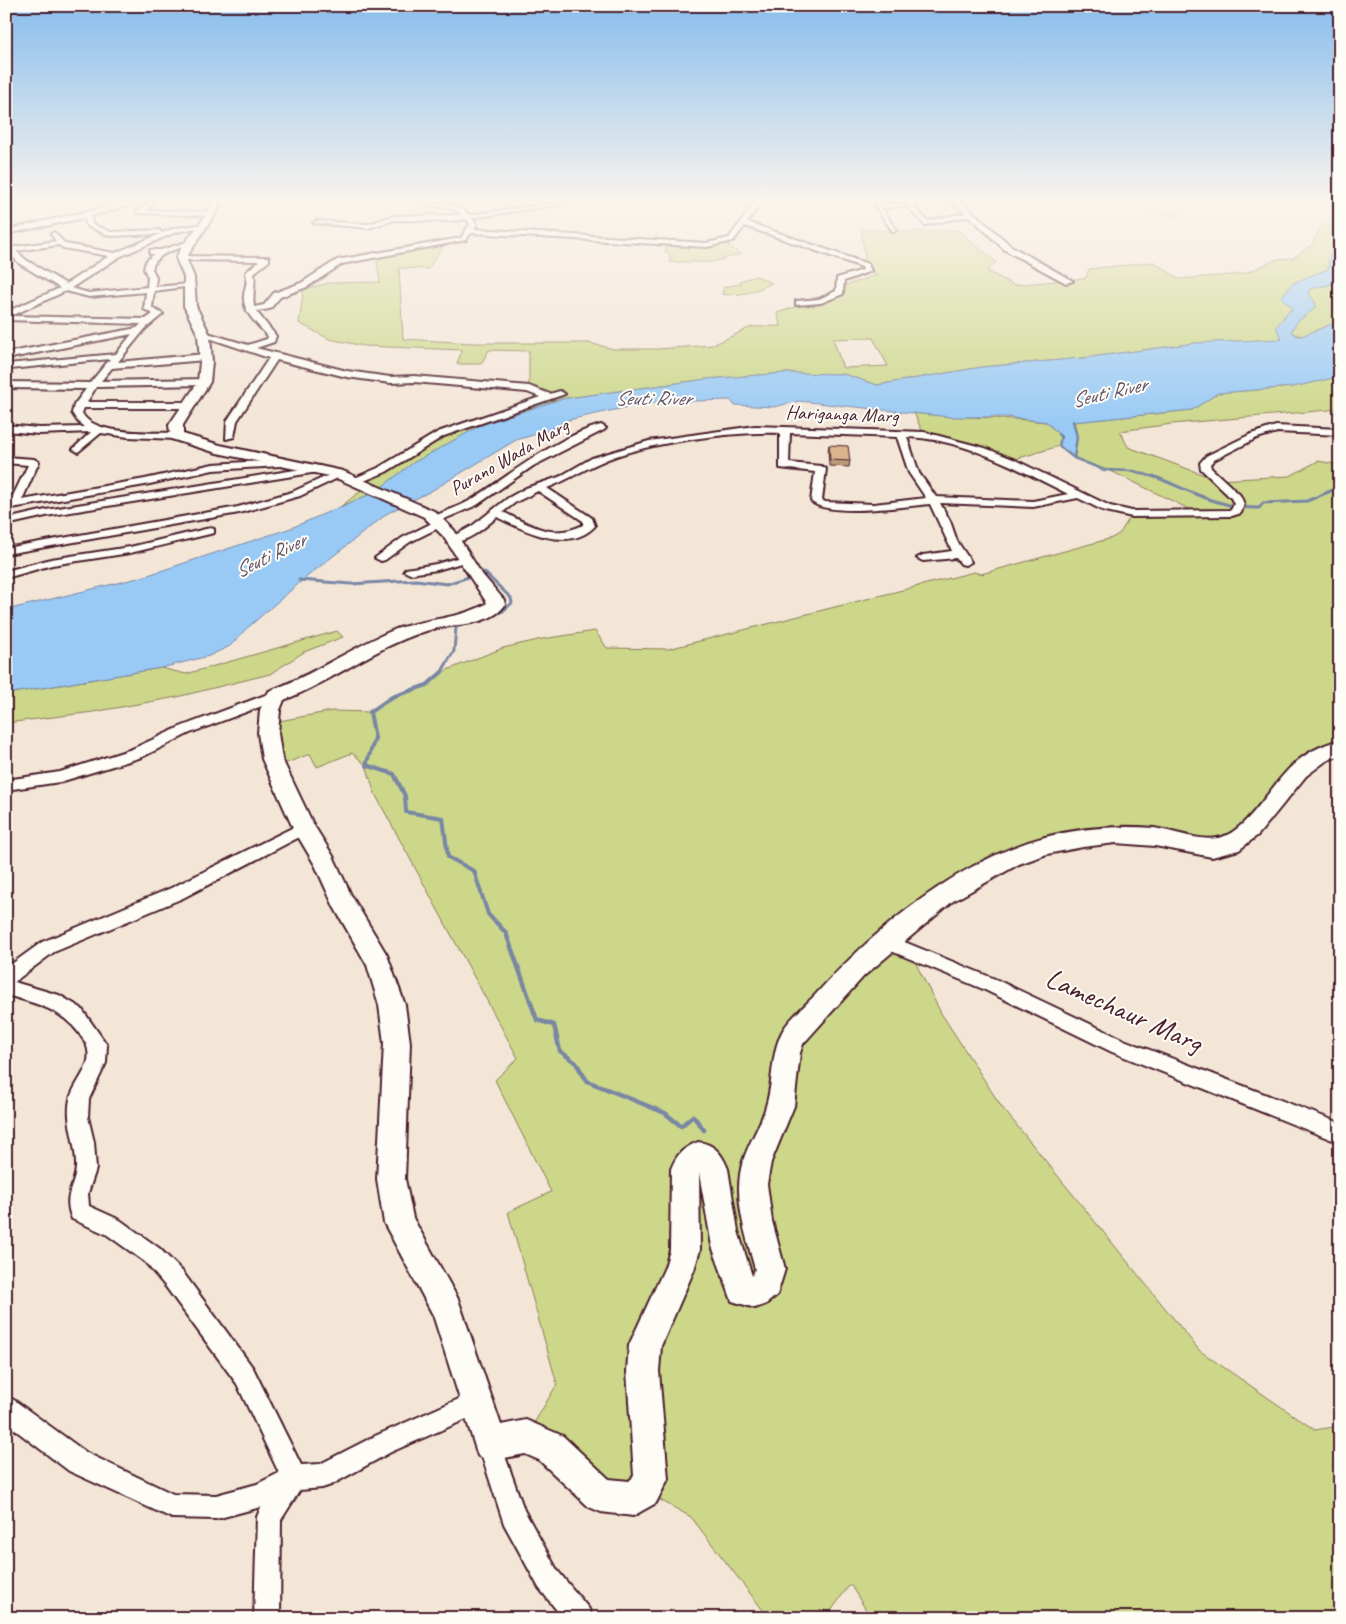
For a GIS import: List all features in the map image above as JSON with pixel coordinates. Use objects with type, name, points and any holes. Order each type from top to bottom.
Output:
[{"type":"street","points":[[45,276],[64,288],[89,295],[188,286]]},
{"type":"street","points":[[6,316],[64,288],[83,276]]},
{"type":"street","points":[[100,429],[82,422],[76,412],[93,385],[138,330],[159,314],[148,309],[151,276]]},
{"type":"street","points":[[176,436],[176,425],[191,405],[204,382],[204,335],[198,318],[190,306],[188,276]]},
{"type":"street","points":[[249,348],[266,343],[271,340],[272,336],[250,310],[248,295],[252,286],[251,276]]},
{"type":"street","points":[[250,310],[267,307],[277,295],[304,285],[318,276]]},
{"type":"street","points":[[799,303],[828,299],[840,292],[840,280],[851,276]]},
{"type":"street","points":[[1060,276],[1070,281]]},
{"type":"street","points":[[6,316],[148,322]]},
{"type":"street","points":[[6,356],[138,330]]},
{"type":"street","points":[[204,335],[274,357],[388,383],[414,379],[515,387],[529,389],[548,397]]},
{"type":"street","points":[[10,366],[118,356]]},
{"type":"street","points":[[110,365],[205,357]]},
{"type":"street","points":[[229,437],[232,421],[274,357]]},
{"type":"street","points":[[6,386],[204,382]]},
{"type":"street","points":[[360,485],[441,434],[560,394]]},
{"type":"street","points":[[80,405],[191,405]]},
{"type":"street","points":[[6,428],[46,431],[100,429],[137,434],[176,436],[186,441],[217,449],[338,474],[435,519],[455,539],[471,569],[496,600],[496,605],[491,610],[476,616],[420,626],[397,636],[301,688],[184,730],[136,753],[60,777],[6,786]]},
{"type":"street","name":"Purano Wada Marg","points":[[381,558],[435,519],[473,503],[529,464],[601,428]]},
{"type":"street","points":[[78,449],[100,429]]},
{"type":"street","points":[[785,429],[784,466],[821,469],[816,501],[822,505],[846,508],[874,507],[933,500],[1033,504],[1078,495]]},
{"type":"street","name":"Hariganga Marg","points":[[455,539],[476,528],[512,500],[539,487],[563,479],[596,460],[649,444],[740,430],[785,429],[924,435],[981,450],[1036,473],[1106,508],[1132,514],[1232,513],[1238,507],[1236,497],[1206,469],[1205,463],[1210,458],[1265,432],[1292,429],[1340,432]]},
{"type":"street","points":[[901,433],[914,473],[945,521],[962,558],[923,558]]},
{"type":"street","points":[[6,460],[34,462],[19,483],[10,506]]},
{"type":"street","points":[[10,506],[145,482],[213,467],[280,463]]},
{"type":"street","points":[[6,522],[46,513],[320,469]]},
{"type":"street","points":[[6,551],[239,510],[296,494],[338,474]]},
{"type":"street","points":[[496,513],[552,537],[567,536],[590,526],[588,520],[575,509],[539,487]]},
{"type":"street","points":[[6,575],[51,562],[130,550],[210,531]]},
{"type":"street","points":[[410,570],[437,567],[471,569]]},
{"type":"street","points":[[276,696],[270,710],[268,733],[272,759],[304,828],[325,862],[342,900],[378,962],[392,1005],[397,1043],[391,1179],[398,1223],[422,1261],[447,1310],[513,1515],[548,1580],[580,1618]]},
{"type":"street","points":[[490,1444],[526,1437],[551,1448],[601,1495],[633,1499],[644,1491],[651,1479],[643,1371],[645,1345],[679,1270],[685,1250],[685,1169],[691,1160],[698,1156],[711,1162],[714,1168],[722,1223],[734,1273],[743,1290],[755,1293],[766,1284],[770,1269],[757,1221],[753,1184],[758,1162],[780,1106],[787,1053],[793,1037],[830,993],[886,941],[945,894],[1011,858],[1045,846],[1083,838],[1116,835],[1155,837],[1212,848],[1231,844],[1250,829],[1299,771],[1319,756],[1340,747]]},
{"type":"street","points":[[6,978],[48,948],[177,892],[304,828]]},
{"type":"street","name":"Lamechaur Marg","points":[[886,941],[989,984],[1118,1046],[1340,1133]]},
{"type":"street","points":[[6,987],[53,1000],[75,1014],[98,1045],[97,1063],[80,1098],[78,1117],[84,1142],[86,1169],[78,1193],[79,1212],[113,1227],[152,1256],[174,1279],[245,1376],[294,1478]]},
{"type":"street","points":[[6,1408],[78,1462],[172,1506],[216,1507],[260,1495],[294,1478],[322,1476],[383,1444],[477,1403]]},
{"type":"street","points":[[267,1618],[269,1517],[294,1478]]},
{"type":"green space","points":[[379,276],[399,276],[403,339],[473,343],[588,343],[614,349],[657,349],[713,345],[751,327],[781,326],[777,313],[801,305],[799,303],[809,303],[835,295],[840,287],[875,276],[996,276],[1014,285],[1086,278],[1087,276],[1174,276],[1179,279],[1220,276],[1311,276],[1293,283],[1292,308],[1283,318],[1283,339],[1196,343],[1083,358],[982,367],[877,385],[844,374],[786,373],[707,379],[561,399],[530,410],[375,492],[340,507],[366,487],[354,482],[424,444],[547,397],[529,389],[529,351],[489,350],[481,364],[457,364],[462,350],[364,346],[329,339],[299,323],[304,285],[308,288],[329,283],[380,282]],"holes":[[[873,338],[888,366],[843,368],[833,339]]]},
{"type":"green space","points":[[756,276],[772,283],[748,293],[722,294],[724,287],[741,284],[740,281]]},
{"type":"green space","points":[[1340,282],[1340,321],[1302,336],[1292,333],[1291,331],[1298,321],[1315,308],[1315,302],[1308,293],[1310,289]]},
{"type":"green space","points":[[1340,376],[1340,409],[1172,424],[1120,431],[1128,447],[1218,480],[1290,476],[1318,461],[1340,465],[1340,747],[1319,756],[1231,844],[1116,835],[1011,858],[886,941],[910,952],[941,1013],[1001,1106],[1200,1351],[1315,1430],[1340,1426],[1340,1618],[871,1618],[850,1584],[826,1618],[769,1618],[691,1517],[644,1491],[633,1499],[526,1437],[557,1384],[508,1212],[551,1192],[495,1080],[518,1058],[375,794],[366,765],[352,753],[317,767],[310,754],[276,767],[269,723],[332,711],[370,712],[392,697],[427,685],[442,672],[503,648],[542,639],[595,631],[607,648],[668,649],[974,572],[981,574],[1112,538],[1120,533],[1132,514],[1193,511],[1113,472],[1074,458],[1077,437],[1073,422],[1192,410],[1218,393],[1293,387]]},
{"type":"green space","points":[[914,413],[1047,422],[1061,437],[1059,446],[1009,461],[924,435]]},
{"type":"green space","points":[[337,631],[343,637],[304,652],[270,674],[177,697],[93,712],[6,723],[6,694],[161,668],[186,674]]},
{"type":"water","name":"Seuti River","points":[[1311,276],[1340,276],[1340,282],[1310,289],[1308,293],[1315,302],[1315,308],[1298,321],[1291,331],[1297,336],[1302,336],[1340,321],[1340,376],[1338,377],[1293,387],[1218,393],[1192,410],[1074,422],[1077,437],[1074,458],[1059,446],[1060,436],[1047,422],[1006,417],[950,417],[799,401],[774,407],[734,405],[731,400],[663,402],[633,406],[568,420],[547,431],[516,440],[431,491],[388,513],[304,579],[246,629],[230,646],[209,656],[161,668],[6,694],[6,610],[142,577],[291,528],[375,492],[413,463],[481,425],[561,399],[707,379],[786,373],[844,374],[877,385],[982,367],[1083,358],[1196,343],[1282,339],[1276,327],[1292,308],[1281,297],[1293,283]]},
{"type":"building","points":[[829,445],[848,446],[850,461],[830,460]]},
{"type":"waterway","name":"Seuti River","points":[[1073,421],[1077,437],[1074,458]]},
{"type":"waterway","points":[[1058,434],[1061,437],[1059,446],[1074,458]]},
{"type":"waterway","points":[[1074,458],[1104,470],[1134,471],[1157,478]]},
{"type":"waterway","points":[[1153,476],[1218,502],[1259,508],[1263,503],[1307,501],[1340,487]]},
{"type":"waterway","points":[[299,580],[351,584],[416,580],[447,584],[484,572],[511,598],[512,603],[503,611],[490,616]]},
{"type":"waterway","points":[[441,673],[454,651],[456,627],[472,622]]},
{"type":"waterway","points":[[441,673],[427,685],[392,697],[370,712],[375,738],[366,765],[394,774],[405,796],[406,812],[443,818],[448,857],[474,871],[488,914],[493,920]]},
{"type":"waterway","points":[[492,918],[506,933],[537,1020],[554,1025],[560,1051],[576,1063],[587,1081],[665,1113],[681,1126],[693,1116],[704,1130]]}]
